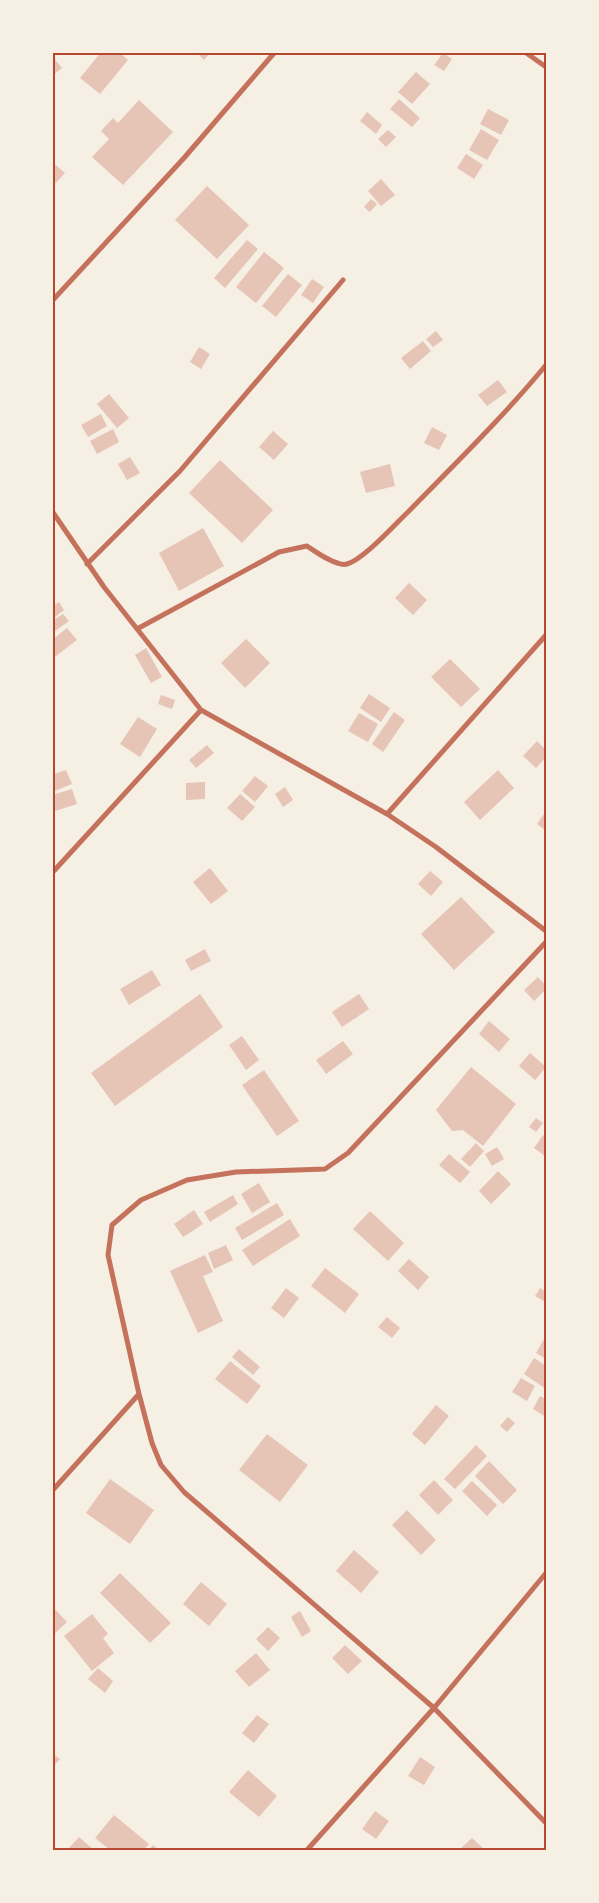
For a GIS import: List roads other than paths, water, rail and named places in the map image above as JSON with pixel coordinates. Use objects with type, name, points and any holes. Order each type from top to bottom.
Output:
[{"type":"street","points":[[52,301],[190,152],[275,52]]},
{"type":"street","points":[[525,52],[546,67]]},
{"type":"street","points":[[87,564],[180,471],[343,280]]},
{"type":"street","points":[[137,629],[279,552],[306,546],[340,565],[357,559],[446,473],[517,400],[546,365]]},
{"type":"street","points":[[52,511],[87,564],[201,710],[387,814],[436,847],[546,931]]},
{"type":"street","points":[[387,814],[546,636]]},
{"type":"street","points":[[52,873],[201,710]]},
{"type":"street","points":[[546,942],[348,1153],[325,1169],[236,1172],[187,1180],[141,1200],[112,1225],[108,1255],[139,1394],[152,1443],[161,1465],[184,1492],[434,1708],[546,1823]]},
{"type":"street","points":[[52,1491],[139,1394]]},
{"type":"street","points":[[307,1850],[434,1708],[546,1573]]}]
